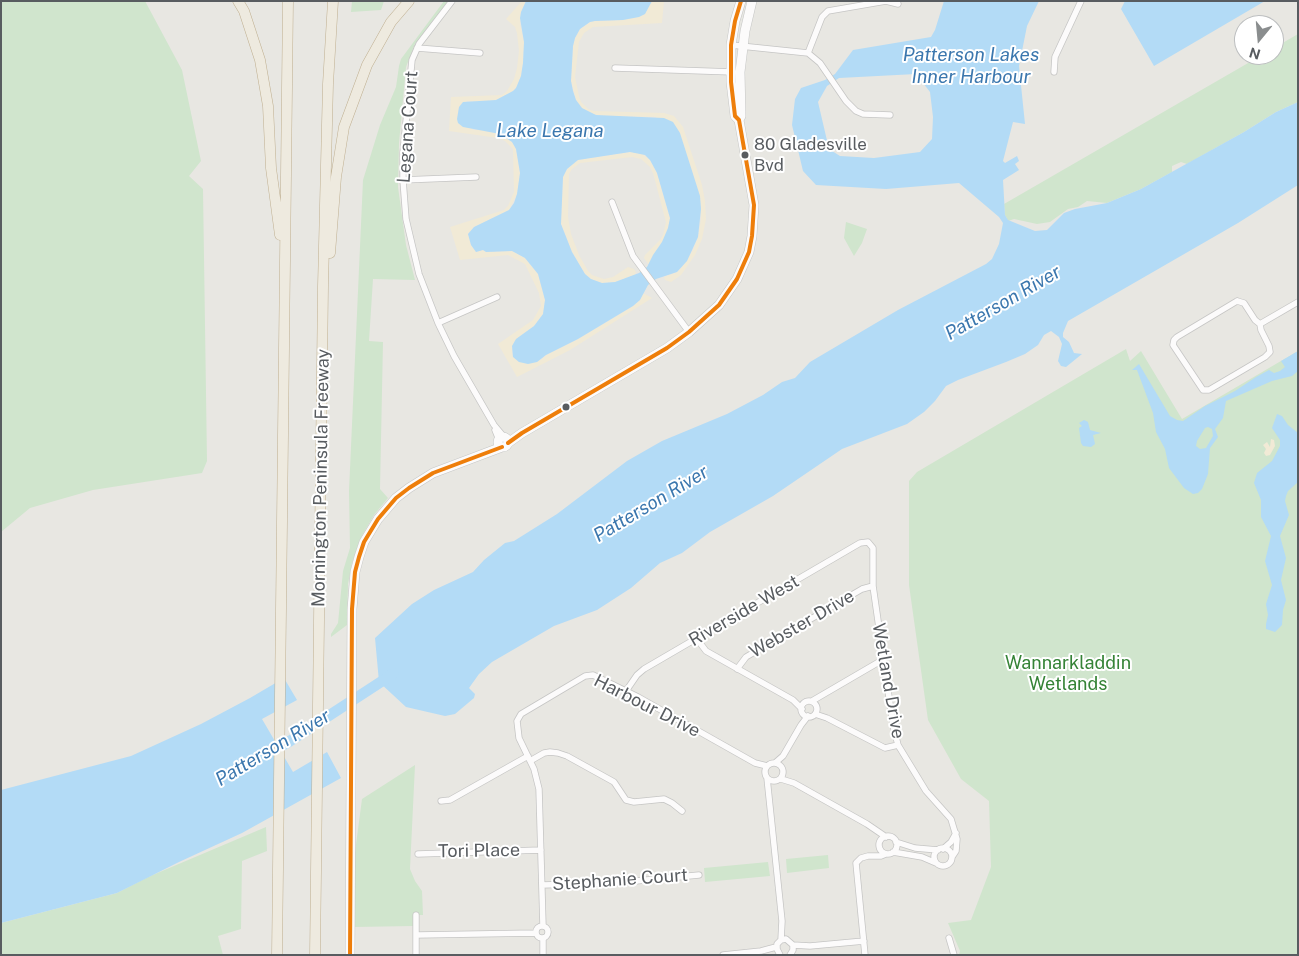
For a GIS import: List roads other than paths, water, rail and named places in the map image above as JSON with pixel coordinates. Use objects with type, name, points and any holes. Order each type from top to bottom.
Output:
[{"type":"highway","points":[[238,1],[244,11],[262,69],[268,106],[271,168],[284,273]]},
{"type":"highway","points":[[277,955],[288,1]]},
{"type":"highway","name":"Mornington Peninsula Freeway","points":[[315,955],[322,286],[328,84],[333,1]]},
{"type":"highway","points":[[322,286],[329,256],[336,177],[344,127],[367,65],[392,22],[409,1]]},
{"type":"main road","points":[[350,955],[352,609],[355,572],[364,542],[378,519],[396,498],[417,482],[432,473],[486,452],[503,441],[522,433],[660,352],[689,332],[719,305],[728,294],[738,279],[749,252],[754,205],[739,120],[736,116],[733,101],[730,72],[735,21],[741,1]]},
{"type":"main road","points":[[739,120],[741,116],[740,72],[752,1]]},
{"type":"street","name":"Legana Court","points":[[452,1],[417,48],[412,60],[403,148],[406,219],[414,257],[438,323],[454,356],[503,441]]},
{"type":"street","points":[[1054,72],[1055,57],[1081,1]]},
{"type":"street","points":[[808,53],[822,17],[828,11],[886,2],[898,4]]},
{"type":"street","points":[[732,45],[808,53],[820,63],[846,101],[856,111],[874,115],[890,115]]},
{"type":"street","points":[[417,48],[480,52]]},
{"type":"street","points":[[615,68],[740,72]]},
{"type":"street","points":[[403,180],[476,177]]},
{"type":"street","points":[[612,202],[627,243],[643,271],[689,332]]},
{"type":"street","points":[[438,323],[497,297]]},
{"type":"street","points":[[1237,302],[1244,303],[1254,319],[1260,324],[1270,348],[1269,354],[1208,390],[1200,388],[1173,344],[1176,338],[1237,302]]},
{"type":"street","points":[[1260,324],[1298,302]]},
{"type":"street","name":"Riverside West","points":[[626,691],[637,675],[860,543],[864,541],[870,543]]},
{"type":"street","name":"Wetland Drive","points":[[870,543],[873,548],[873,586],[892,726],[898,745],[926,791],[951,818],[956,833]]},
{"type":"street","name":"Webster Drive","points":[[737,669],[746,657],[862,589],[873,586]]},
{"type":"street","points":[[697,639],[706,651],[793,700],[810,712],[826,718],[885,748],[898,745]]},
{"type":"street","points":[[793,700],[812,701],[884,659]]},
{"type":"street","name":"Harbour Drive","points":[[543,926],[539,789],[537,778],[517,731],[517,721],[521,714],[589,675],[596,676],[754,763],[767,766]]},
{"type":"street","points":[[723,955],[761,951],[778,952],[782,921],[766,776],[767,766],[776,763],[783,756],[801,725],[825,693]]},
{"type":"street","points":[[810,712],[812,701]]},
{"type":"street","points":[[805,702],[810,712]]},
{"type":"street","points":[[441,801],[450,800],[529,759],[550,752],[567,756],[614,782],[626,800],[634,802],[664,799],[682,811]]},
{"type":"street","points":[[769,793],[780,776],[783,756]]},
{"type":"street","name":"Harbour Drive","points":[[754,763],[766,776],[780,776]]},
{"type":"street","points":[[776,763],[780,776],[867,824],[886,837],[915,848],[948,850],[952,857]]},
{"type":"street","points":[[876,831],[880,849],[886,854]]},
{"type":"street","points":[[936,862],[934,857],[951,842],[956,833]]},
{"type":"street","points":[[865,955],[856,863],[859,859],[868,856],[875,857],[893,852],[922,857],[936,862],[940,866],[946,866],[957,848],[956,833]]},
{"type":"street","points":[[868,856],[882,839],[886,837]]},
{"type":"street","points":[[893,852],[896,848],[896,842]]},
{"type":"street","name":"Tori Place","points":[[418,854],[541,850]]},
{"type":"street","name":"Stephanie Court","points":[[542,885],[615,883],[699,875]]},
{"type":"street","points":[[416,915],[416,954]]},
{"type":"street","points":[[782,921],[791,942],[791,954],[810,946]]},
{"type":"street","points":[[536,933],[538,928],[543,926],[547,928],[548,932],[544,938],[543,955]]},
{"type":"street","points":[[417,934],[536,933]]},
{"type":"street","points":[[536,933],[539,938],[544,938]]},
{"type":"street","points":[[949,938],[954,955]]},
{"type":"street","points":[[781,940],[810,946],[864,941]]},
{"type":"water","name":"Lake Legana","points":[[526,1],[652,1],[645,14],[639,17],[590,22],[580,29],[573,46],[571,81],[573,91],[576,100],[582,108],[596,115],[664,118],[673,122],[680,133],[700,196],[701,209],[698,237],[687,261],[677,272],[656,279],[648,285],[640,300],[633,306],[578,339],[546,355],[537,362],[528,364],[519,362],[513,357],[512,346],[516,339],[534,326],[543,314],[545,300],[538,274],[525,258],[512,251],[486,252],[483,250],[476,252],[471,245],[468,234],[474,227],[509,210],[514,203],[520,173],[516,149],[512,142],[500,134],[463,127],[458,123],[457,119],[459,107],[463,102],[496,100],[516,88],[521,76],[523,63],[524,42],[520,18]],"holes":[[[630,152],[645,155],[657,173],[670,218],[662,242],[647,267],[639,273],[615,282],[602,283],[591,279],[585,274],[572,252],[561,224],[563,177],[567,169],[578,160]]]},
{"type":"water","name":"Patterson Lakes Inner Harbour","points":[[944,1],[1039,1],[1027,26],[1019,66],[1025,124],[1013,122],[1003,161],[1005,163],[1017,156],[1019,161],[1015,164],[1019,170],[1003,180],[1005,215],[1008,220],[1035,231],[1047,230],[1064,213],[1107,203],[1141,189],[1244,132],[1276,112],[1298,102],[1298,185],[1238,223],[1068,321],[1063,337],[1069,342],[1074,353],[1082,354],[1066,367],[1061,366],[1058,361],[1062,344],[1059,337],[1051,331],[1044,335],[1038,345],[1025,354],[946,386],[924,412],[907,424],[842,449],[773,496],[710,532],[682,553],[660,563],[631,588],[597,610],[554,626],[492,662],[479,674],[469,688],[475,694],[474,698],[455,714],[445,716],[406,707],[379,682],[375,638],[412,604],[434,590],[473,572],[484,560],[505,543],[514,541],[557,514],[627,461],[662,441],[727,414],[763,395],[782,382],[795,378],[810,362],[898,310],[986,264],[992,259],[999,244],[1003,223],[999,217],[959,183],[886,189],[816,185],[803,171],[792,125],[795,99],[801,88],[825,80],[835,74],[853,50],[931,37]],"holes":[[[916,74],[930,92],[933,117],[932,139],[920,152],[874,158],[840,156],[829,149],[818,102],[827,86],[839,78]]]},
{"type":"water","points":[[1125,1],[1265,1],[1241,15],[1234,15],[1234,19],[1154,66],[1121,9]]},
{"type":"water","points":[[1298,351],[1298,371],[1292,376],[1272,381],[1226,401],[1223,418],[1215,429],[1218,437],[1210,448],[1208,474],[1202,489],[1198,493],[1193,494],[1184,488],[1169,468],[1165,449],[1156,432],[1153,413],[1137,370],[1132,370],[1139,364],[1170,416],[1183,421],[1205,406],[1235,391],[1269,370],[1274,373],[1280,371],[1285,367],[1281,361]],"holes":[[[1205,428],[1212,429],[1213,436],[1206,448],[1200,449],[1196,446]]]},
{"type":"water","points":[[1277,414],[1282,416],[1288,425],[1298,433],[1298,482],[1288,491],[1285,501],[1289,515],[1280,536],[1286,558],[1281,580],[1286,600],[1282,625],[1275,632],[1266,629],[1268,615],[1266,604],[1272,585],[1265,561],[1271,536],[1261,517],[1261,500],[1254,483],[1257,473],[1272,461],[1280,446],[1280,440],[1272,428]]},
{"type":"water","points":[[1084,420],[1088,422],[1090,430],[1101,433],[1093,435],[1095,444],[1091,447],[1083,446],[1081,443],[1079,428],[1082,426],[1079,423]]},
{"type":"water","points":[[284,678],[297,700],[262,719],[293,772],[327,752],[341,778],[242,833],[117,893],[1,923],[1,790],[131,756],[201,724]]},
{"type":"waterway","name":"Patterson River","points":[[271,752],[393,674]]},
{"type":"place","name":"80 Gladesville Bvd","points":[[745,155]]},
{"type":"park label","name":"Wannarkladdin Wetlands","points":[[1068,673]]}]
